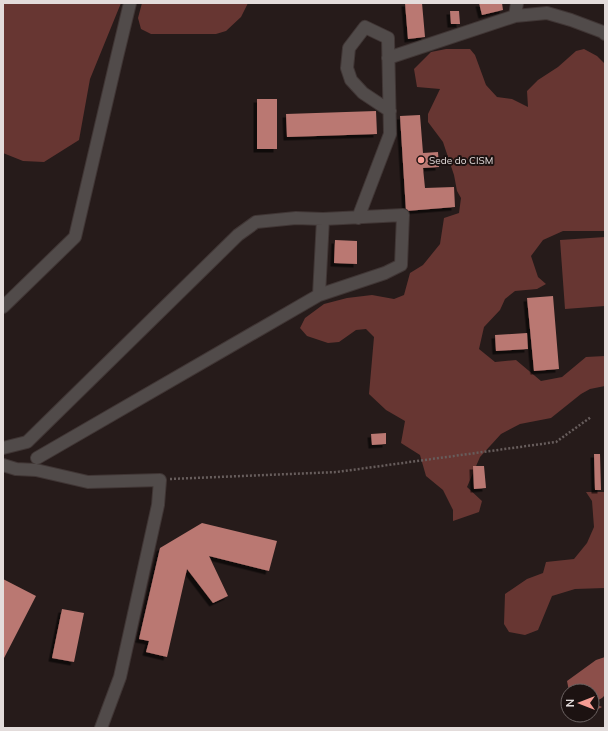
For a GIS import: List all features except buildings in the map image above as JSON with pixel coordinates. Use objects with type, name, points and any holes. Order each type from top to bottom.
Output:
[{"type":"lane","points":[[3,307],[75,237],[130,3]]},
{"type":"lane","points":[[515,16],[517,3]]},
{"type":"lane","points":[[388,58],[515,16],[547,13],[571,20],[605,34]]},
{"type":"lane","points":[[358,218],[390,134],[390,111],[388,38],[365,27],[350,48],[347,68],[351,80],[363,93],[390,111]]},
{"type":"lane","points":[[3,448],[27,442],[238,235],[256,222],[296,218],[323,219],[403,215],[401,265],[385,273],[319,295],[36,464],[16,469],[3,465]]},
{"type":"lane","points":[[319,295],[323,219]]},
{"type":"lane","points":[[27,442],[36,464],[88,482],[160,480],[158,505],[120,677],[101,728]]},
{"type":"path","points":[[160,480],[337,472],[556,442],[591,417]]},
{"type":"shaded area","points":[[3,3],[121,3],[90,79],[79,140],[44,162],[23,161],[3,153]]},
{"type":"shaded area","points":[[142,3],[248,3],[241,17],[226,31],[216,34],[151,34],[141,29],[138,18]]},
{"type":"shaded area","points":[[446,49],[470,49],[475,55],[486,85],[497,97],[512,99],[528,107],[527,91],[538,80],[558,67],[576,51],[584,49],[597,56],[605,64],[605,231],[563,231],[543,240],[531,256],[538,277],[546,284],[537,289],[515,291],[505,299],[500,310],[484,327],[479,349],[495,362],[516,360],[541,381],[562,377],[586,357],[605,356],[605,386],[590,389],[581,394],[551,418],[520,424],[501,434],[480,457],[467,487],[482,501],[479,512],[453,521],[453,510],[443,490],[426,476],[420,455],[401,443],[405,421],[386,410],[369,394],[374,337],[366,329],[356,330],[339,342],[328,343],[307,336],[300,328],[305,318],[324,304],[347,298],[372,295],[394,299],[404,295],[410,273],[423,265],[440,244],[444,218],[459,213],[461,198],[457,191],[454,175],[443,142],[428,122],[428,114],[440,89],[417,87],[414,69],[431,52]]},
{"type":"shaded area","points":[[605,237],[605,306],[565,309],[560,240]]},
{"type":"shaded area","points":[[586,492],[605,492],[605,588],[575,589],[552,596],[538,630],[525,635],[509,632],[504,624],[505,594],[527,579],[543,573],[546,562],[574,559],[587,543],[594,527],[592,501]]},
{"type":"shaded area","points":[[605,657],[605,695],[600,699],[600,683],[567,683],[567,681],[596,660]]},
{"type":"place","name":"Sede do CISM","points":[[421,160]]}]
